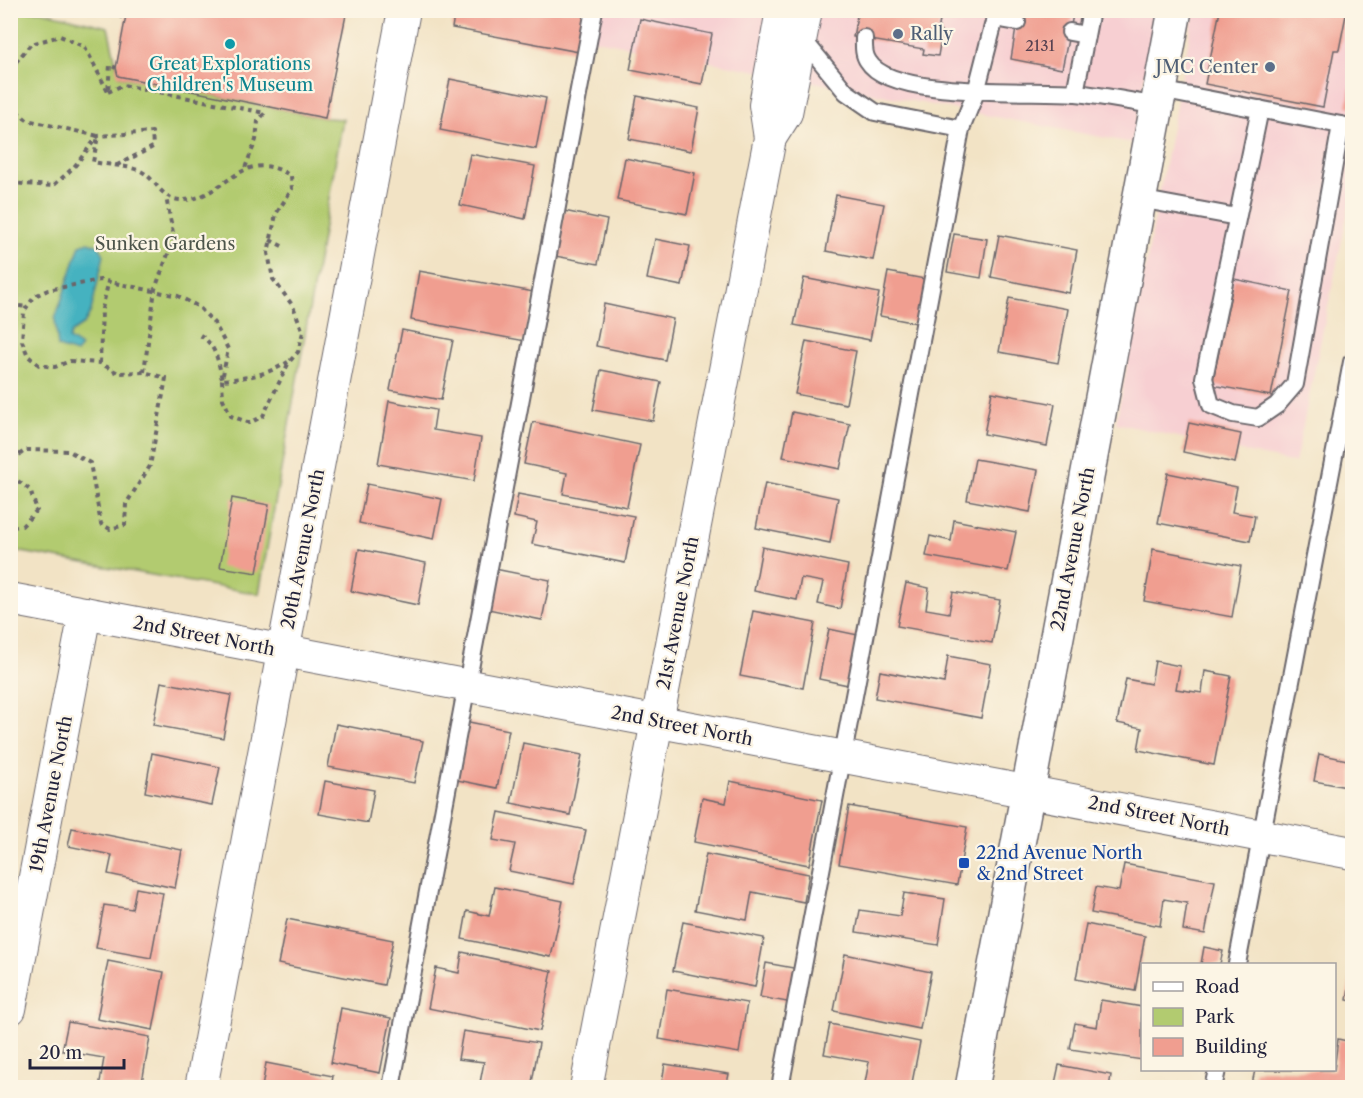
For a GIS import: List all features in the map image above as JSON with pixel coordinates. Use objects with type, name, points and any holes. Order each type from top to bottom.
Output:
[{"type":"street","name":"20th Avenue North","points":[[201,1088],[404,10]]},
{"type":"street","name":"21st Avenue North","points":[[586,1088],[770,138],[765,105],[782,10]]},
{"type":"street","name":"22nd Avenue North","points":[[972,1088],[1175,10]]},
{"type":"street","name":"21st Avenue North","points":[[770,138],[786,113],[804,24]]},
{"type":"street","name":"2nd Street North","points":[[10,599],[1353,853]]},
{"type":"street","name":"19th Avenue North","points":[[10,1009],[85,613]]},
{"type":"lane","points":[[391,1088],[594,10]]},
{"type":"lane","points":[[1075,93],[1078,34],[1091,10]]},
{"type":"lane","points":[[780,1088],[961,129],[976,92],[996,14],[1017,22]]},
{"type":"lane","points":[[804,24],[846,92],[875,112],[961,129]]},
{"type":"lane","points":[[864,38],[864,52],[868,62],[882,73],[897,80],[976,92],[1075,93],[1159,98],[1260,109],[1347,126],[1295,384],[1277,405],[1258,417],[1233,414],[1211,405],[1204,378],[1260,109]]},
{"type":"lane","points":[[1140,199],[1237,217]]},
{"type":"lane","points":[[1237,963],[1353,362]]},
{"type":"lane","points":[[1213,1088],[1217,1071]]},
{"type":"path","points":[[111,10],[126,20]]},
{"type":"path","points":[[10,69],[31,44],[60,36],[85,47],[108,92]]},
{"type":"path","points":[[108,92],[110,65],[116,68]]},
{"type":"path","points":[[108,92],[123,85],[265,113],[258,121],[256,140],[245,168]]},
{"type":"path","points":[[10,105],[27,120],[98,136],[152,132],[153,147],[115,166]]},
{"type":"path","points":[[98,136],[93,162],[140,170],[166,197],[174,238],[155,289],[144,372]]},
{"type":"path","points":[[10,183],[53,186],[74,167],[98,136]]},
{"type":"path","points":[[166,197],[183,200],[203,194],[245,168],[278,168],[291,176],[292,189],[276,214],[268,254],[273,279],[293,306],[303,332],[298,351],[289,362],[263,416],[250,423],[231,416],[223,399],[218,357],[206,338],[200,335]]},
{"type":"path","points":[[270,240],[286,248]]},
{"type":"path","points":[[10,527],[22,526],[37,510],[30,490],[14,478],[13,459],[26,450],[69,451],[90,463],[101,524],[110,529],[125,525],[126,504],[150,466],[166,378],[144,372],[117,373],[100,363],[70,361],[55,367],[39,365],[28,356],[22,341],[27,307],[35,296],[65,285],[100,279],[155,289],[178,296],[199,307],[214,324],[228,349],[222,380]]},
{"type":"path","points":[[100,363],[102,309],[109,280]]},
{"type":"path","points":[[10,305],[27,307]]},
{"type":"path","points":[[222,380],[246,378],[272,372],[289,362]]},
{"type":"shaded area","points":[[444,11],[774,11],[763,72]]},
{"type":"shaded area","points":[[812,11],[1157,11],[1132,143],[798,79]]},
{"type":"shaded area","points":[[1194,11],[1352,11],[1352,192],[1295,463],[1116,423]]},
{"type":"green space","name":"Sunken Gardens","points":[[10,11],[41,11],[108,27],[119,76],[325,118],[343,119],[259,594],[11,550]]},
{"type":"water","points":[[89,242],[99,246],[104,255],[91,311],[84,324],[72,332],[69,339],[81,347],[76,353],[58,347],[55,319],[80,245]]},
{"type":"building","name":"Great Explorations Children's Museum","points":[[127,10],[347,10],[325,118],[118,76],[116,68]]},
{"type":"building","points":[[455,10],[587,10],[579,52],[452,28]]},
{"type":"building","name":"Rally","points":[[858,10],[942,10],[938,31],[942,32],[938,56],[923,54],[924,49],[853,37]]},
{"type":"building","points":[[1019,10],[1074,10],[1062,69],[1011,59]]},
{"type":"building","name":"JMC Center","points":[[1220,10],[1347,10],[1339,50],[1334,50],[1323,107],[1205,84]]},
{"type":"building","points":[[640,19],[712,34],[702,84],[630,70]]},
{"type":"building","points":[[450,79],[546,98],[536,149],[440,130]]},
{"type":"building","points":[[1352,84],[1352,107],[1347,106]]},
{"type":"building","points":[[637,96],[699,108],[691,151],[629,139]]},
{"type":"building","points":[[470,154],[535,166],[525,219],[460,205]]},
{"type":"building","points":[[625,158],[695,173],[687,214],[617,200]]},
{"type":"building","points":[[836,195],[884,204],[873,260],[826,251]]},
{"type":"building","points":[[564,211],[607,220],[598,264],[555,256]]},
{"type":"building","points":[[954,234],[987,239],[981,278],[947,272]]},
{"type":"building","points":[[999,235],[1077,250],[1069,293],[991,277]]},
{"type":"building","points":[[655,239],[690,246],[682,286],[647,279]]},
{"type":"building","points":[[419,271],[534,292],[525,341],[411,320]]},
{"type":"building","points":[[888,272],[930,280],[922,324],[880,316]]},
{"type":"building","points":[[804,278],[879,293],[870,340],[794,325]]},
{"type":"building","points":[[1234,279],[1292,291],[1271,396],[1212,385]]},
{"type":"building","points":[[1009,298],[1068,309],[1058,363],[999,352]]},
{"type":"building","points":[[604,304],[673,319],[665,360],[596,346]]},
{"type":"building","points":[[402,330],[453,340],[441,400],[390,390]]},
{"type":"building","points":[[806,341],[856,351],[846,404],[795,394]]},
{"type":"building","points":[[601,370],[661,382],[653,421],[593,410]]},
{"type":"building","points":[[992,392],[1055,404],[1047,446],[984,434]]},
{"type":"building","points":[[389,401],[436,410],[433,430],[481,438],[474,481],[378,464]]},
{"type":"building","points":[[792,412],[850,424],[840,469],[783,457]]},
{"type":"building","points":[[533,422],[640,445],[627,507],[563,494],[567,473],[524,464]]},
{"type":"building","points":[[1189,423],[1241,434],[1235,463],[1183,452]]},
{"type":"building","points":[[975,459],[1038,470],[1030,512],[967,500]]},
{"type":"building","points":[[1168,473],[1237,487],[1232,512],[1255,516],[1250,541],[1158,523]]},
{"type":"building","points":[[765,483],[838,498],[830,543],[756,528]]},
{"type":"building","points":[[367,484],[442,499],[434,539],[359,523]]},
{"type":"building","points":[[518,494],[634,516],[625,563],[532,544],[537,522],[514,517]]},
{"type":"building","points":[[232,498],[269,505],[257,573],[220,567]]},
{"type":"building","points":[[954,520],[1016,532],[1008,571],[926,556],[930,536],[951,541]]},
{"type":"building","points":[[762,547],[848,565],[840,609],[818,604],[823,582],[801,578],[797,600],[754,591]]},
{"type":"building","points":[[359,549],[426,563],[418,605],[351,591]]},
{"type":"building","points":[[1153,549],[1241,566],[1232,617],[1144,601]]},
{"type":"building","points":[[495,569],[550,580],[542,620],[488,609]]},
{"type":"building","points":[[906,583],[929,588],[926,609],[949,613],[953,592],[1000,600],[992,643],[897,626]]},
{"type":"building","points":[[753,611],[815,623],[803,688],[740,676]]},
{"type":"building","points":[[829,629],[858,635],[848,685],[819,679]]},
{"type":"building","points":[[948,656],[991,664],[981,718],[875,698],[880,671],[944,683]]},
{"type":"building","points":[[1155,661],[1180,666],[1176,689],[1202,693],[1205,671],[1231,676],[1214,765],[1138,750],[1142,728],[1117,723],[1126,679],[1151,684]]},
{"type":"building","points":[[161,682],[231,695],[223,738],[153,725]]},
{"type":"building","points":[[469,722],[509,730],[497,788],[457,780]]},
{"type":"building","points":[[336,724],[423,741],[414,783],[328,767]]},
{"type":"building","points":[[523,743],[582,755],[570,815],[511,803]]},
{"type":"building","points":[[152,753],[220,767],[212,805],[145,792]]},
{"type":"building","points":[[1319,754],[1352,761],[1352,788],[1314,781]]},
{"type":"building","points":[[325,781],[374,790],[368,823],[319,814]]},
{"type":"building","points":[[730,781],[822,800],[809,865],[694,842],[702,798],[726,803]]},
{"type":"building","points":[[849,806],[967,827],[957,885],[839,864]]},
{"type":"building","points":[[499,812],[586,830],[574,884],[509,871],[515,844],[493,840]]},
{"type":"building","points":[[72,828],[182,850],[175,888],[108,874],[112,855],[68,846]]},
{"type":"building","points":[[706,854],[809,874],[804,902],[752,892],[747,920],[695,910]]},
{"type":"building","points":[[1124,864],[1215,881],[1205,934],[1183,930],[1187,903],[1164,899],[1160,926],[1091,913],[1096,887],[1119,891]]},
{"type":"building","points":[[495,887],[563,901],[551,957],[462,939],[467,911],[489,916]]},
{"type":"building","points":[[136,888],[163,893],[151,958],[96,948],[104,905],[132,909]]},
{"type":"building","points":[[904,893],[945,899],[938,945],[856,932],[860,910],[900,916]]},
{"type":"building","points":[[287,919],[393,940],[384,985],[278,964]]},
{"type":"building","points":[[683,922],[764,938],[755,987],[673,971]]},
{"type":"building","points":[[1086,924],[1145,936],[1135,991],[1076,979]]},
{"type":"building","points":[[1204,947],[1223,951],[1220,963],[1201,963]]},
{"type":"building","points":[[462,952],[552,971],[540,1031],[428,1008],[436,968],[459,973]]},
{"type":"building","points":[[845,954],[931,972],[920,1029],[834,1011]]},
{"type":"building","points":[[108,961],[164,972],[153,1030],[97,1019]]},
{"type":"building","points":[[766,963],[799,969],[792,1003],[760,997]]},
{"type":"building","points":[[1352,975],[1352,1001],[1347,1000]]},
{"type":"building","points":[[667,989],[747,1003],[739,1053],[659,1039]]},
{"type":"building","points":[[1101,1000],[1141,1007],[1141,1060],[1070,1049],[1075,1023],[1097,1027]]},
{"type":"building","points":[[341,1008],[391,1018],[380,1073],[331,1063]]},
{"type":"building","points":[[68,1022],[150,1037],[141,1088],[99,1088],[104,1058],[62,1051]]},
{"type":"building","points":[[830,1024],[920,1042],[911,1088],[864,1088],[869,1062],[824,1054]]},
{"type":"building","points":[[463,1031],[539,1043],[531,1088],[479,1088],[484,1062],[458,1059]]},
{"type":"building","points":[[1338,1039],[1352,1042],[1352,1088],[1251,1088],[1255,1071],[1336,1071]]},
{"type":"building","points":[[266,1063],[333,1076],[331,1088],[262,1088]]},
{"type":"building","points":[[665,1064],[729,1074],[726,1088],[661,1088]]},
{"type":"building","points":[[1059,1065],[1111,1075],[1109,1088],[1054,1088]]},
{"type":"building","points":[[345,1083],[364,1086],[364,1088],[344,1088]]},
{"type":"place","name":"Rally","points":[[898,34]]},
{"type":"place","name":"Great Explorations Children's Museum","points":[[230,44]]},
{"type":"place","name":"JMC Center","points":[[1270,67]]},
{"type":"place","name":"22nd Avenue North & 2nd Street","points":[[964,863]]}]
